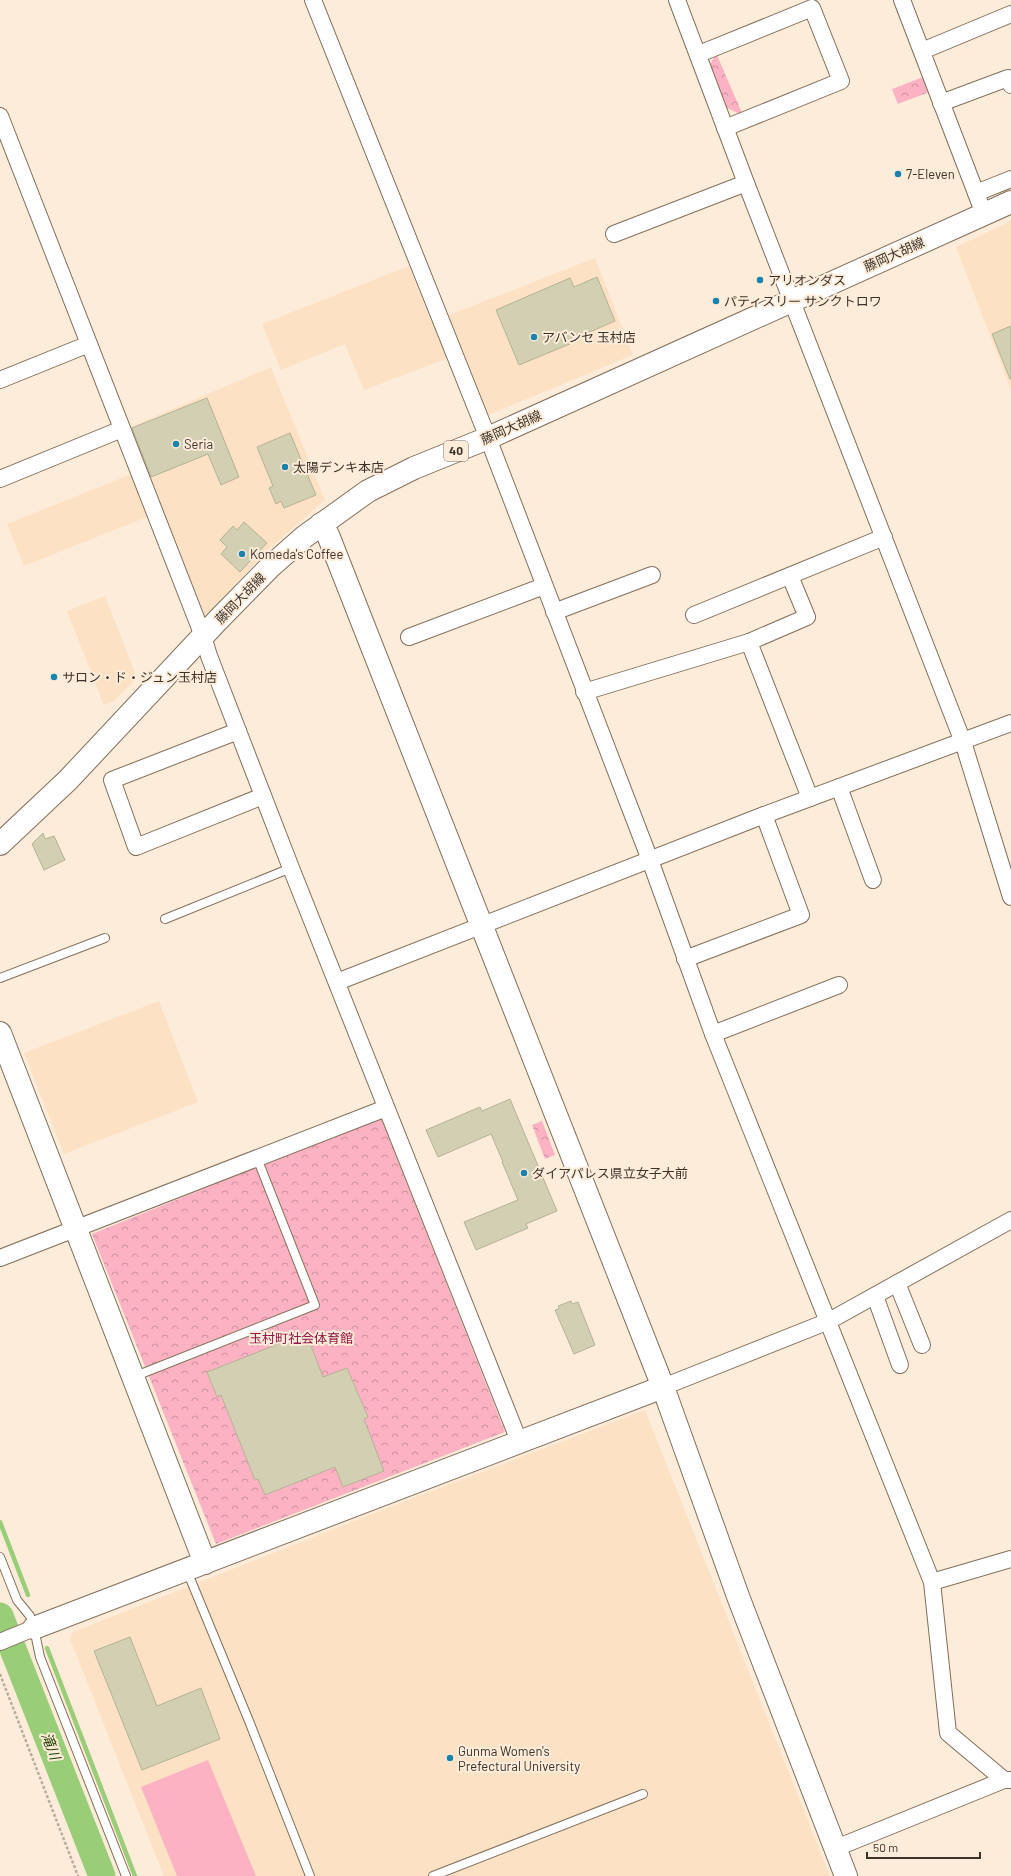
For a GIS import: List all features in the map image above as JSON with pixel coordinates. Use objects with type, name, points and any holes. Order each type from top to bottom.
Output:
[{"type":"street","points":[[313,0],[488,438],[584,692],[650,860],[713,1034],[829,1321],[932,1582],[948,1733],[1008,1780]]},
{"type":"street","points":[[677,0],[699,54],[746,183],[963,742],[1011,897]]},
{"type":"street","points":[[902,0],[984,214]]},
{"type":"street","points":[[699,54],[812,8],[841,81],[725,128]]},
{"type":"street","points":[[922,51],[1011,14]]},
{"type":"street","points":[[941,103],[1008,78],[1011,85]]},
{"type":"street","points":[[0,116],[203,636],[209,656],[291,868],[519,1441]]},
{"type":"street","points":[[976,193],[1011,178]]},
{"type":"street","points":[[614,234],[746,183]]},
{"type":"street","name":"藤岡大胡線","points":[[0,844],[68,780],[203,636],[270,568],[321,524],[368,491],[414,468],[488,438],[1011,202]]},
{"type":"street","points":[[0,380],[90,344]]},
{"type":"street","points":[[0,479],[122,429]]},
{"type":"street","points":[[321,524],[328,535],[663,1387],[739,1598],[846,1876]]},
{"type":"street","points":[[694,615],[884,537]]},
{"type":"street","points":[[554,612],[652,575]]},
{"type":"street","points":[[584,692],[748,642],[807,617],[790,576]]},
{"type":"street","points":[[409,637],[544,586]]},
{"type":"street","points":[[748,642],[810,798]]},
{"type":"street","points":[[337,982],[764,815],[1011,723]]},
{"type":"street","points":[[238,731],[112,780],[136,846],[263,796]]},
{"type":"street","points":[[839,787],[873,880]]},
{"type":"street","points":[[685,959],[801,915],[764,815]]},
{"type":"street","points":[[713,1034],[839,985]]},
{"type":"street","points":[[0,1033],[132,1377],[196,1566]]},
{"type":"street","points":[[0,1258],[386,1108]]},
{"type":"street","points":[[0,1642],[519,1441],[663,1387],[829,1321],[925,1266],[954,1252],[1011,1220]]},
{"type":"street","points":[[897,1283],[922,1346]]},
{"type":"street","points":[[875,1296],[900,1365]]},
{"type":"street","points":[[932,1582],[1011,1559]]},
{"type":"street","points":[[836,1848],[1008,1780]]},
{"type":"lane","points":[[165,919],[291,868]]},
{"type":"lane","points":[[0,978],[105,938]]},
{"type":"lane","points":[[132,1377],[315,1305],[257,1158]]},
{"type":"lane","points":[[0,1557],[17,1600],[30,1616],[30,1630],[126,1876]]},
{"type":"lane","points":[[196,1566],[249,1720],[310,1876]]},
{"type":"lane","points":[[433,1876],[643,1794]]},
{"type":"path","points":[[0,1674],[78,1876]]},
{"type":"shaded area","points":[[1011,221],[1011,390],[956,247]]},
{"type":"shaded area","points":[[595,258],[633,355],[486,416],[461,353],[364,390],[345,344],[281,370],[262,324],[409,266],[431,322]]},
{"type":"shaded area","points":[[271,367],[325,500],[269,549],[203,620],[162,511],[24,566],[7,524],[144,469],[128,428]]},
{"type":"shaded area","points":[[105,596],[137,678],[114,701],[104,705],[67,611]]},
{"type":"shaded area","points":[[159,1001],[198,1102],[64,1154],[24,1053]]},
{"type":"shaded area","name":"Gunma Women's Prefectural University","points":[[645,1410],[830,1876],[164,1876],[70,1639],[73,1632],[369,1515]]},
{"type":"green space","points":[[716,53],[742,113],[738,113],[727,108],[710,65]]},
{"type":"green space","points":[[926,76],[932,91],[898,104],[892,89]]},
{"type":"green space","name":"玉村町社会体育館","points":[[381,1117],[505,1432],[216,1544],[92,1234]]},
{"type":"green space","points":[[542,1121],[555,1155],[545,1159],[532,1125]]},
{"type":"green space","points":[[208,1760],[256,1876],[177,1876],[141,1787]]},
{"type":"building","points":[[597,277],[615,321],[576,338],[577,341],[519,365],[496,310],[570,278],[574,287]]},
{"type":"building","points":[[1011,326],[1011,379],[1010,379],[992,334]]},
{"type":"building","points":[[207,398],[239,477],[221,485],[208,454],[151,477],[132,428]]},
{"type":"building","name":"太陽デンキ本店","points":[[290,433],[316,495],[284,508],[281,501],[276,504],[269,488],[273,486],[257,447]]},
{"type":"building","points":[[244,522],[267,543],[240,572],[221,554],[227,547],[220,540],[233,526],[237,530]]},
{"type":"building","points":[[43,833],[45,839],[54,836],[65,860],[44,870],[32,844]]},
{"type":"building","name":"ダイアパレス県立女子大前","points":[[510,1099],[557,1211],[526,1224],[528,1228],[476,1250],[464,1222],[518,1200],[503,1162],[491,1134],[438,1157],[426,1130],[480,1107],[482,1111]]},
{"type":"building","points":[[571,1301],[572,1304],[578,1302],[595,1345],[574,1354],[555,1310],[559,1309],[558,1306]]},
{"type":"building","points":[[306,1333],[323,1377],[347,1368],[368,1417],[364,1419],[384,1471],[343,1487],[335,1467],[265,1495],[258,1479],[255,1480],[221,1395],[217,1397],[207,1372]]},
{"type":"building","points":[[130,1637],[157,1706],[201,1688],[220,1739],[142,1770],[94,1651]]},
{"type":"waterway","points":[[0,1522],[28,1595]]},
{"type":"waterway","name":"滝川","points":[[0,1616],[102,1876]]},
{"type":"waterway","points":[[47,1648],[135,1876]]},
{"type":"place","name":"7-Eleven","points":[[898,174]]},
{"type":"place","name":"アリオンダス","points":[[760,280]]},
{"type":"place","name":"パティスリー サンクトロワ","points":[[716,301]]},
{"type":"place","name":"アバンセ 玉村店","points":[[534,337]]},
{"type":"place","name":"Seria","points":[[176,444]]},
{"type":"place","name":"太陽デンキ本店","points":[[285,467]]},
{"type":"place","name":"Komeda's Coffee","points":[[242,554]]},
{"type":"place","name":"サロン・ド・ジュン玉村店","points":[[54,677]]},
{"type":"place","name":"ダイアパレス県立女子大前","points":[[524,1173]]},
{"type":"place","name":"Gunma Women's Prefectural University","points":[[450,1758]]}]
